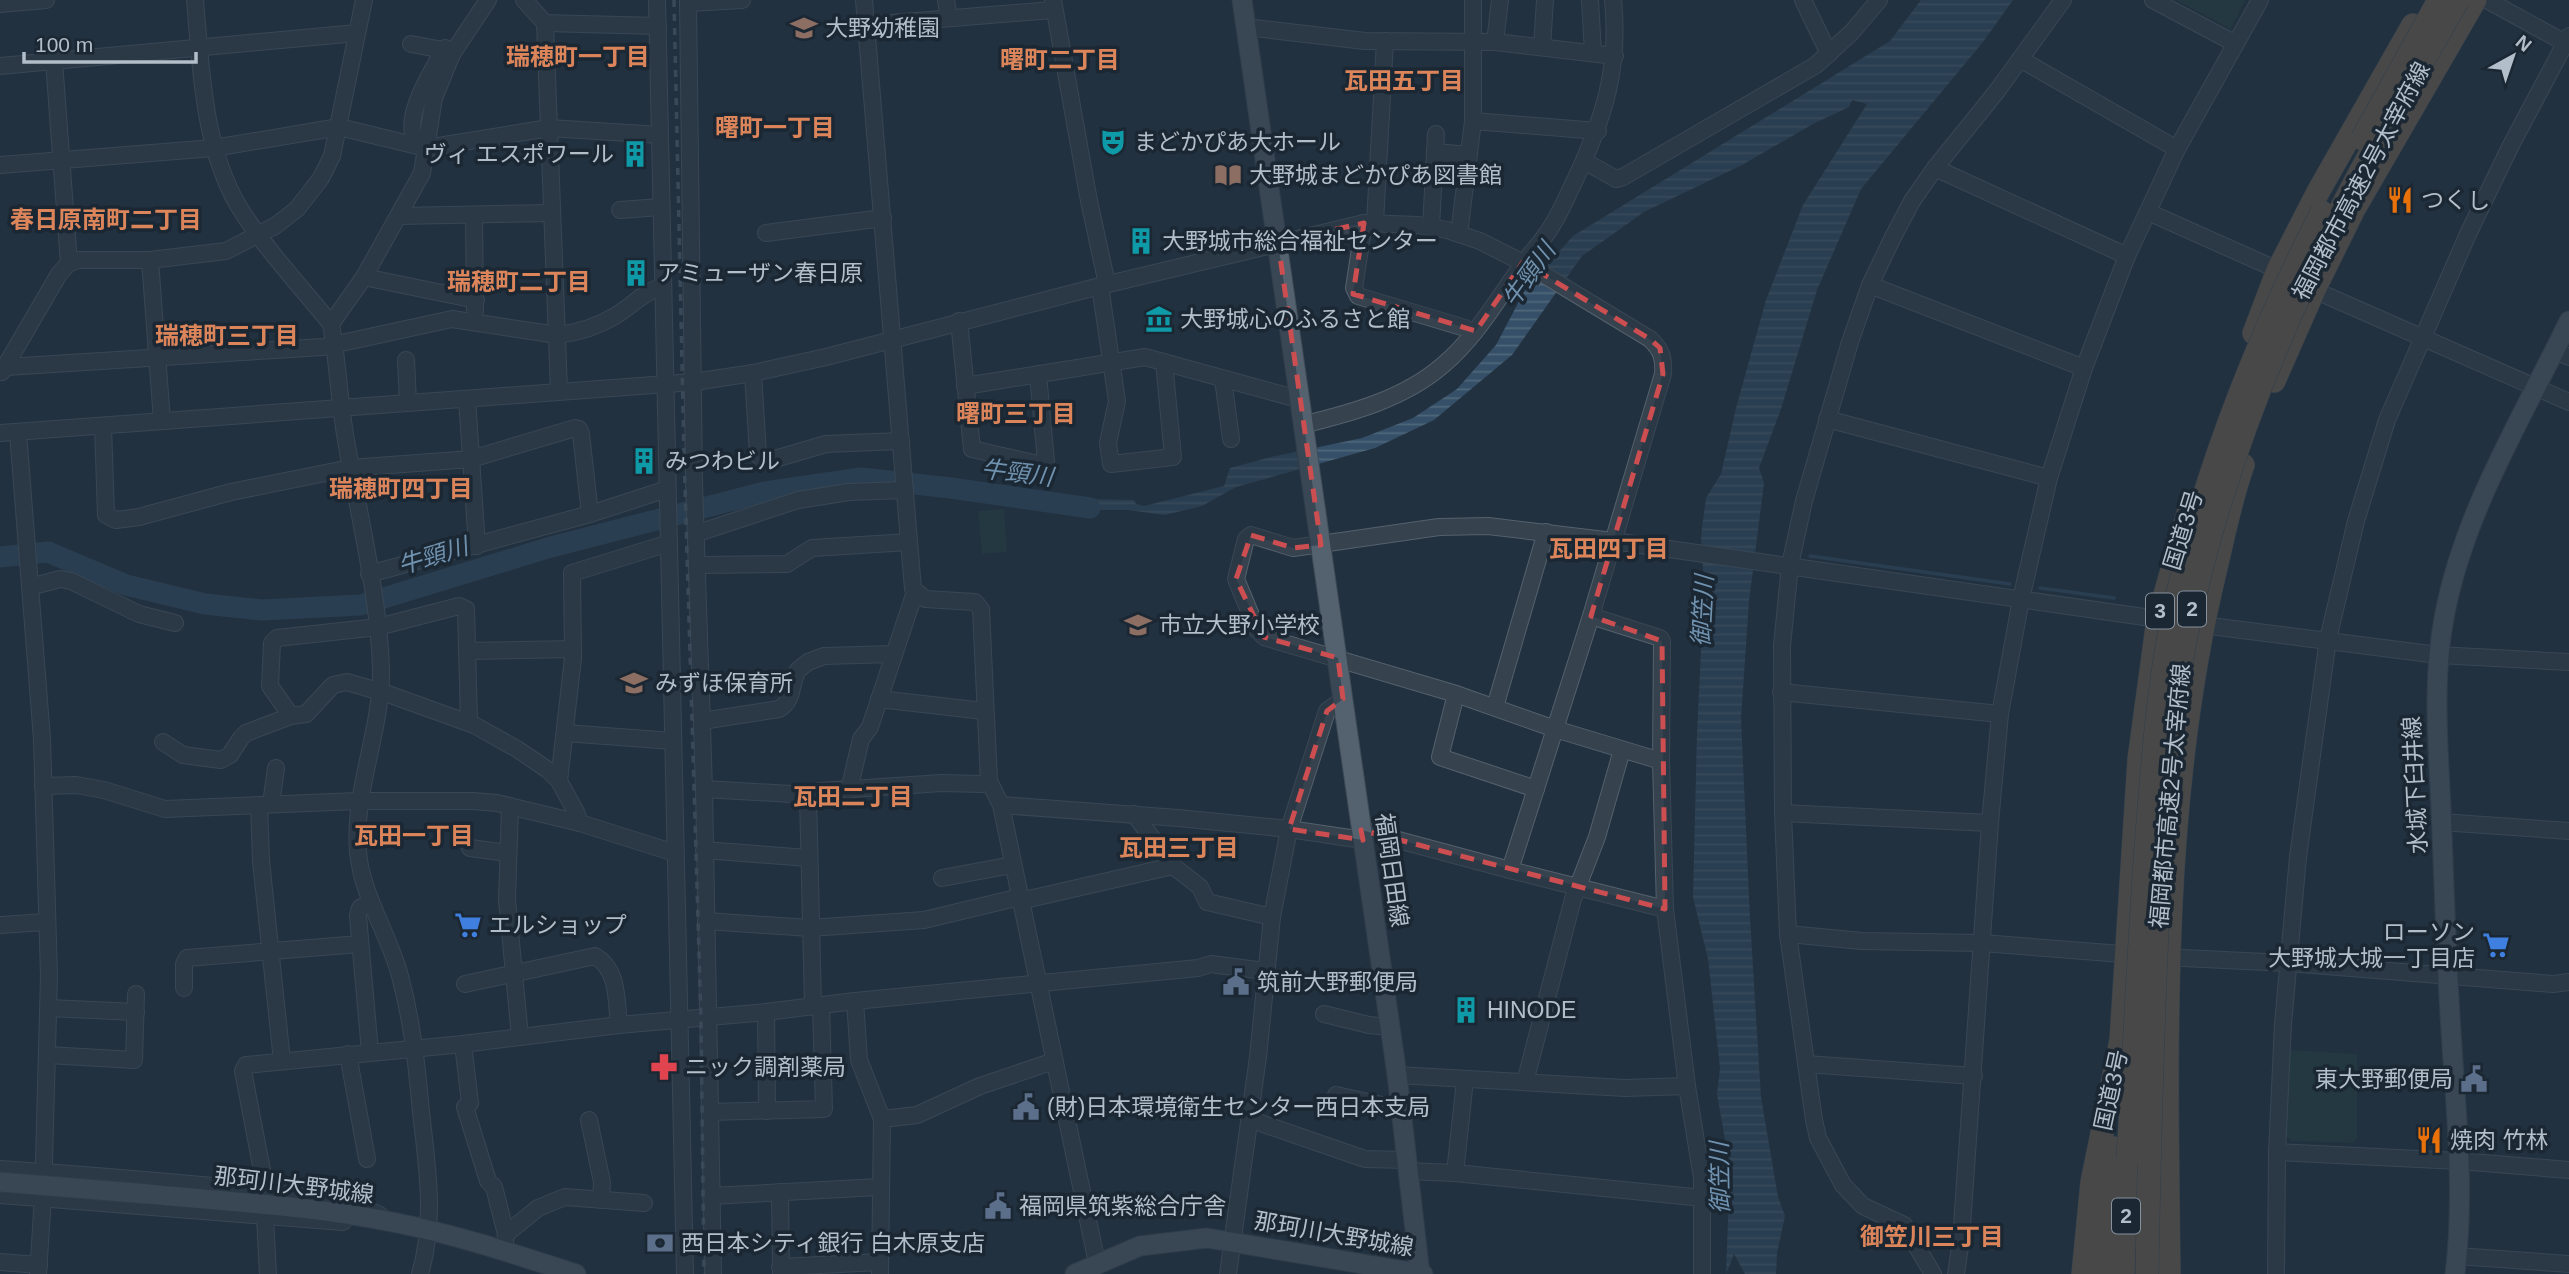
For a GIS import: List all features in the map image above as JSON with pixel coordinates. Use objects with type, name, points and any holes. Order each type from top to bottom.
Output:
[{"type":"highway","name":"国道3号","points":[[2083,1274],[2092,1181],[2121,1040],[2139,759],[2158,619],[2177,547],[2203,468],[2278,270],[2318,192],[2427,0]]},
{"type":"highway","name":"福岡都市高速2号太宰府線","points":[[2125,1274],[2128,1158],[2151,782],[2177,597],[2218,450],[2239,391],[2289,277],[2331,194],[2439,0]]},
{"type":"highway","name":"福岡都市高速2号太宰府線","points":[[2147,1274],[2153,1028],[2161,868],[2178,685],[2194,600],[2235,455],[2274,350],[2345,201],[2458,0]]},
{"type":"highway","name":"国道3号","points":[[2169,1274],[2169,957],[2173,848],[2180,773],[2202,625],[2240,472],[2270,392],[2314,290],[2354,208],[2475,0]]},
{"type":"highway","points":[[2104,1274],[2105,1205],[2116,1127],[2121,1040]]},
{"type":"main road","points":[[1242,0],[1302,425]]},
{"type":"main road","name":"水城下臼井線","points":[[2456,1265],[2459,1161],[2447,975],[2436,702],[2438,655],[2445,612],[2465,541],[2535,387],[2562,354],[2569,321]]},
{"type":"main road","name":"福岡日田線","points":[[1302,425],[1397,1075],[1421,1274]]},
{"type":"main road","name":"那珂川大野城線","points":[[0,1182],[335,1212],[505,1242],[576,1274]]},
{"type":"main road","name":"那珂川大野城線","points":[[1075,1274],[1140,1246],[1207,1238],[1421,1274]]},
{"type":"street","points":[[0,4],[46,0]]},
{"type":"street","points":[[195,0],[214,148],[240,208],[331,324],[335,344],[340,407],[377,625],[380,691],[358,801],[358,855],[371,902],[400,975],[415,1048],[428,1175],[429,1230],[420,1274]]},
{"type":"street","points":[[3,371],[59,274],[69,263],[79,260],[150,260],[226,251],[275,226],[297,209],[321,178],[332,156],[364,0]]},
{"type":"street","points":[[331,324],[364,277],[422,173],[434,98],[448,52],[488,0]]},
{"type":"street","points":[[524,0],[545,23],[559,391]]},
{"type":"street","points":[[657,0],[685,1274]]},
{"type":"street","points":[[713,1274],[704,789],[695,534],[688,2],[742,0]]},
{"type":"street","points":[[849,790],[861,739],[870,727],[915,592],[864,0]]},
{"type":"street","points":[[946,0],[949,18]]},
{"type":"street","points":[[1459,234],[1473,121],[1473,0]]},
{"type":"street","points":[[1495,42],[1500,0]]},
{"type":"street","points":[[1542,47],[1545,0]]},
{"type":"street","points":[[1590,0],[1592,53]]},
{"type":"street","points":[[1302,425],[1378,403],[1442,366],[1474,333],[1527,265],[1546,235],[1598,131],[1610,91],[1615,56],[1613,0]]},
{"type":"street","points":[[1803,0],[1829,54]]},
{"type":"street","points":[[1584,162],[1616,178],[1623,177],[1816,65],[1852,32],[1879,0]]},
{"type":"street","points":[[1933,1274],[1904,1225],[1863,1206],[1843,1185],[1818,1138],[1788,934],[1783,813],[1782,646],[1790,565],[1804,501],[1827,419],[1870,285],[1912,201],[2063,0]]},
{"type":"street","points":[[2153,0],[2236,44]]},
{"type":"street","points":[[1956,1274],[1974,1076],[1990,822],[2000,714],[2021,599],[2049,478],[2084,368],[2127,256],[2177,149],[2260,0]]},
{"type":"street","points":[[2276,1274],[2277,1152],[2283,1024],[2298,857],[2328,639],[2357,521],[2387,420],[2510,147],[2568,41],[2487,0]]},
{"type":"street","points":[[866,25],[1053,5],[1104,285],[1111,362],[1118,401],[1108,443],[1111,464],[1174,457],[1164,362]]},
{"type":"street","points":[[545,23],[657,26]]},
{"type":"street","points":[[1246,27],[1365,41],[1474,40],[1615,56]]},
{"type":"street","points":[[0,66],[357,33]]},
{"type":"street","points":[[1385,41],[1369,223],[1355,292],[1358,296],[1474,333]]},
{"type":"street","points":[[411,44],[448,52]]},
{"type":"street","points":[[2020,59],[2177,149]]},
{"type":"street","points":[[54,61],[69,263]]},
{"type":"street","points":[[1473,121],[1598,131]]},
{"type":"street","points":[[0,165],[214,148],[339,127],[426,148],[549,128],[660,135]]},
{"type":"street","points":[[1431,227],[1436,134]]},
{"type":"street","points":[[1435,152],[1469,155]]},
{"type":"street","points":[[1935,168],[2127,256]]},
{"type":"street","points":[[620,210],[660,207]]},
{"type":"street","points":[[2148,212],[2278,270]]},
{"type":"street","points":[[400,216],[552,213]]},
{"type":"street","points":[[474,215],[474,321]]},
{"type":"street","points":[[766,233],[883,218]]},
{"type":"street","points":[[0,433],[694,382],[753,373],[1278,242],[1369,223],[1399,223],[1459,234],[1500,250],[1650,339],[1660,348],[1664,362],[1591,616],[1510,870]]},
{"type":"street","points":[[150,260],[162,421]]},
{"type":"street","points":[[364,277],[475,300]]},
{"type":"street","points":[[1870,285],[2084,368]]},
{"type":"street","points":[[3,371],[323,347],[444,319],[474,321],[557,335],[573,334],[615,316],[648,291],[663,286]]},
{"type":"street","points":[[2314,290],[2569,402]]},
{"type":"street","points":[[959,321],[972,449],[1043,465],[1046,462],[1038,374]]},
{"type":"street","points":[[965,386],[1145,357],[1298,399]]},
{"type":"street","points":[[406,360],[408,403]]},
{"type":"street","points":[[753,373],[758,455],[762,460],[768,461],[826,444],[901,443]]},
{"type":"street","points":[[1223,379],[1231,439]]},
{"type":"street","points":[[467,400],[477,546]]},
{"type":"street","points":[[1827,419],[2049,478]]},
{"type":"street","points":[[103,426],[106,515],[117,520],[139,517],[267,484],[351,468],[471,459],[575,428],[579,429],[590,514]]},
{"type":"street","points":[[0,1262],[38,1269],[49,1009],[42,739],[18,433]]},
{"type":"street","points":[[369,574],[590,514],[667,489]]},
{"type":"street","points":[[695,534],[798,500],[849,492],[905,490]]},
{"type":"street","points":[[1661,761],[1264,636],[1256,629],[1236,579],[1246,539],[1251,535],[1293,548],[1438,527],[1488,526],[2438,655],[2569,662]]},
{"type":"street","points":[[1495,707],[1546,532]]},
{"type":"street","points":[[698,565],[787,564],[812,548],[909,542]]},
{"type":"street","points":[[559,781],[573,649],[572,573],[670,543]]},
{"type":"street","points":[[29,582],[60,579],[71,581],[107,596],[139,614],[175,623]]},
{"type":"street","points":[[915,592],[925,599],[975,602],[981,608],[989,781],[1001,805],[1097,1263]]},
{"type":"street","points":[[290,716],[270,686],[274,640],[277,638],[377,625],[459,606],[466,609],[469,723]]},
{"type":"street","points":[[1591,616],[1660,638],[1662,641],[1661,761],[1665,909],[1686,1086],[1699,1152],[1703,1199],[1702,1274]]},
{"type":"street","points":[[467,651],[573,649]]},
{"type":"street","points":[[702,721],[779,709],[789,700],[797,670],[815,658],[894,654]]},
{"type":"street","points":[[163,742],[183,755],[221,760],[230,755],[246,733],[290,716],[306,714],[326,690],[340,682],[347,682],[469,723],[517,750],[548,770],[559,781],[580,823]]},
{"type":"street","points":[[1782,692],[2000,714]]},
{"type":"street","points":[[1455,694],[1440,757],[1536,789]]},
{"type":"street","points":[[879,699],[984,711]]},
{"type":"street","points":[[1227,1274],[1258,1057],[1272,917],[1289,829],[1326,710],[1343,699]]},
{"type":"street","points":[[565,733],[673,741]]},
{"type":"street","points":[[1525,1082],[1576,887],[1598,837],[1622,750]]},
{"type":"street","points":[[276,768],[265,805],[261,861],[282,1061]]},
{"type":"street","points":[[704,789],[808,795],[820,791],[942,783],[982,784],[989,781]]},
{"type":"street","points":[[43,786],[76,785],[104,790],[165,809],[358,801],[473,801],[510,806],[580,823],[675,853]]},
{"type":"street","points":[[710,1112],[824,1110],[810,928],[808,795]]},
{"type":"street","points":[[1001,805],[1362,835],[1665,909]]},
{"type":"street","points":[[510,806],[507,900],[520,1037]]},
{"type":"street","points":[[1783,813],[1990,822]]},
{"type":"street","points":[[1134,814],[1173,866],[1200,887],[1207,902],[1272,917]]},
{"type":"street","points":[[2441,822],[2569,831]]},
{"type":"street","points":[[470,848],[509,853]]},
{"type":"street","points":[[704,850],[808,858]]},
{"type":"street","points":[[942,878],[1012,865]]},
{"type":"street","points":[[706,921],[810,928],[924,920],[1173,866]]},
{"type":"street","points":[[370,1052],[358,916],[360,908],[371,902]]},
{"type":"street","points":[[0,925],[46,922]]},
{"type":"street","points":[[1788,934],[1862,941],[1982,943],[2288,963],[2553,985],[2569,982]]},
{"type":"street","points":[[183,988],[184,964],[187,958],[360,944]]},
{"type":"street","points":[[465,984],[595,956],[608,966],[612,974],[620,1025]]},
{"type":"street","points":[[266,1191],[243,1071],[246,1065],[855,1001],[1038,985],[1198,968],[1211,964],[1265,971]]},
{"type":"street","points":[[48,1055],[134,1060],[136,994]]},
{"type":"street","points":[[780,1192],[780,1270],[880,1268],[881,1119],[859,1060],[855,1001]]},
{"type":"street","points":[[49,1009],[136,1012]]},
{"type":"street","points":[[766,1012],[767,1111]]},
{"type":"street","points":[[1324,1014],[1389,1027]]},
{"type":"street","points":[[463,1044],[470,1103],[465,1107],[488,1181],[494,1186],[505,1242]]},
{"type":"street","points":[[348,1054],[367,1159]]},
{"type":"street","points":[[881,1119],[917,1115],[980,1086],[1055,1061]]},
{"type":"street","points":[[1806,1064],[1974,1076]]},
{"type":"street","points":[[1397,1075],[1625,1088],[1686,1086]]},
{"type":"street","points":[[1455,1173],[1465,1080]]},
{"type":"street","points":[[1336,1095],[1401,1108]]},
{"type":"street","points":[[1249,1119],[1365,1159],[1455,1173],[1703,1199]]},
{"type":"street","points":[[589,1120],[602,1182],[601,1200]]},
{"type":"street","points":[[2277,1152],[2459,1161],[2569,1170]]},
{"type":"street","points":[[0,1169],[319,1197],[359,1205],[395,1222]]},
{"type":"street","points":[[711,1196],[879,1187]]},
{"type":"street","points":[[0,1195],[265,1217],[395,1222]]},
{"type":"street","points":[[505,1242],[538,1208],[565,1197],[645,1203]]},
{"type":"street","points":[[265,1217],[268,1274]]},
{"type":"street","points":[[2456,1265],[2569,1264]]},
{"type":"highlighted area","points":[[1364,223],[1353,294],[1476,331],[1523,262],[1650,339],[1660,348],[1663,374],[1591,616],[1662,641],[1665,909],[1361,830],[1363,840],[1289,829],[1327,711],[1343,699],[1338,658],[1264,637],[1236,579],[1251,535],[1293,548],[1321,545],[1278,242]]},
{"type":"green space","points":[[2176,0],[2245,0],[2231,29]]},
{"type":"green space","points":[[1004,509],[1007,552],[982,554],[978,511]]},
{"type":"green space","points":[[2290,1050],[2357,1054],[2357,1139],[2352,1143],[2291,1141],[2285,1133]]},
{"type":"water","name":"御笠川","points":[[1921,0],[2013,0],[1983,42],[1861,189],[1817,290],[1781,409],[1759,468],[1764,483],[1749,601],[1741,718],[1761,1097],[1778,1197],[1785,1216],[1777,1253],[1776,1274],[1745,1274],[1734,1254],[1726,1274],[1730,1168],[1717,1094],[1720,1068],[1708,959],[1693,897],[1704,588],[1701,536],[1706,498],[1721,474],[1766,300],[1803,205],[1867,104],[1852,100],[1849,107],[1813,124],[1742,165],[1644,212],[1582,256],[1512,355],[1434,420],[1375,448],[1236,487],[1202,506],[1165,515],[1128,510],[1084,510],[1057,504],[1088,499],[1134,500],[1136,504],[1144,506],[1224,486],[1230,468],[1362,438],[1413,418],[1457,389],[1496,345],[1525,290],[1573,236],[1890,41]]},
{"type":"waterway","name":"牛頸川","points":[[0,557],[48,552],[126,585],[205,604],[262,610],[361,605],[551,547],[765,492],[861,478],[1090,508]]},
{"type":"waterway","points":[[1810,556],[2010,584]]},
{"type":"waterway","points":[[2040,588],[2114,598]]},
{"type":"railway","points":[[674,0],[701,1019],[704,1274]]},
{"type":"place","name":"大野幼稚園","points":[[804,28]]},
{"type":"place","name":"まどかぴあ大ホール","points":[[1113,142]]},
{"type":"place","name":"ヴィ エスポワール","points":[[635,154]]},
{"type":"place","name":"大野城まどかぴあ図書館","points":[[1228,175]]},
{"type":"place","name":"つくし","points":[[2400,200]]},
{"type":"place","name":"大野城市総合福祉センター","points":[[1141,241]]},
{"type":"place","name":"アミューザン春日原","points":[[636,273]]},
{"type":"place","name":"大野城心のふるさと館","points":[[1159,319]]},
{"type":"place","name":"みつわビル","points":[[644,461]]},
{"type":"place","name":"市立大野小学校","points":[[1138,625]]},
{"type":"place","name":"みずほ保育所","points":[[634,683]]},
{"type":"place","name":"エルショップ","points":[[468,925]]},
{"type":"place","name":"ローソン 大野城大城一丁目店","points":[[2496,945]]},
{"type":"place","name":"筑前大野郵便局","points":[[1236,982]]},
{"type":"place","name":"HINODE","points":[[1466,1010]]},
{"type":"place","name":"ニック調剤薬局","points":[[664,1067]]},
{"type":"place","name":"東大野郵便局","points":[[2474,1079]]},
{"type":"place","name":"(財)日本環境衛生センター西日本支局","points":[[1026,1107]]},
{"type":"place","name":"焼肉 竹林","points":[[2429,1140]]},
{"type":"place","name":"福岡県筑紫総合庁舎","points":[[998,1206]]},
{"type":"place","name":"西日本シティ銀行 白木原支店","points":[[660,1243]]},
{"type":"district","name":"瑞穂町一丁目","points":[[578,57]]},
{"type":"district","name":"曙町二丁目","points":[[1060,60]]},
{"type":"district","name":"瓦田五丁目","points":[[1404,81]]},
{"type":"district","name":"曙町一丁目","points":[[775,128]]},
{"type":"district","name":"春日原南町二丁目","points":[[106,220]]},
{"type":"district","name":"瑞穂町二丁目","points":[[519,282]]},
{"type":"district","name":"瑞穂町三丁目","points":[[227,336]]},
{"type":"district","name":"曙町三丁目","points":[[1016,414]]},
{"type":"district","name":"瑞穂町四丁目","points":[[401,489]]},
{"type":"district","name":"瓦田四丁目","points":[[1609,549]]},
{"type":"district","name":"瓦田二丁目","points":[[853,797]]},
{"type":"district","name":"瓦田一丁目","points":[[414,836]]},
{"type":"district","name":"瓦田三丁目","points":[[1179,848]]},
{"type":"district","name":"御笠川三丁目","points":[[1932,1237]]}]
